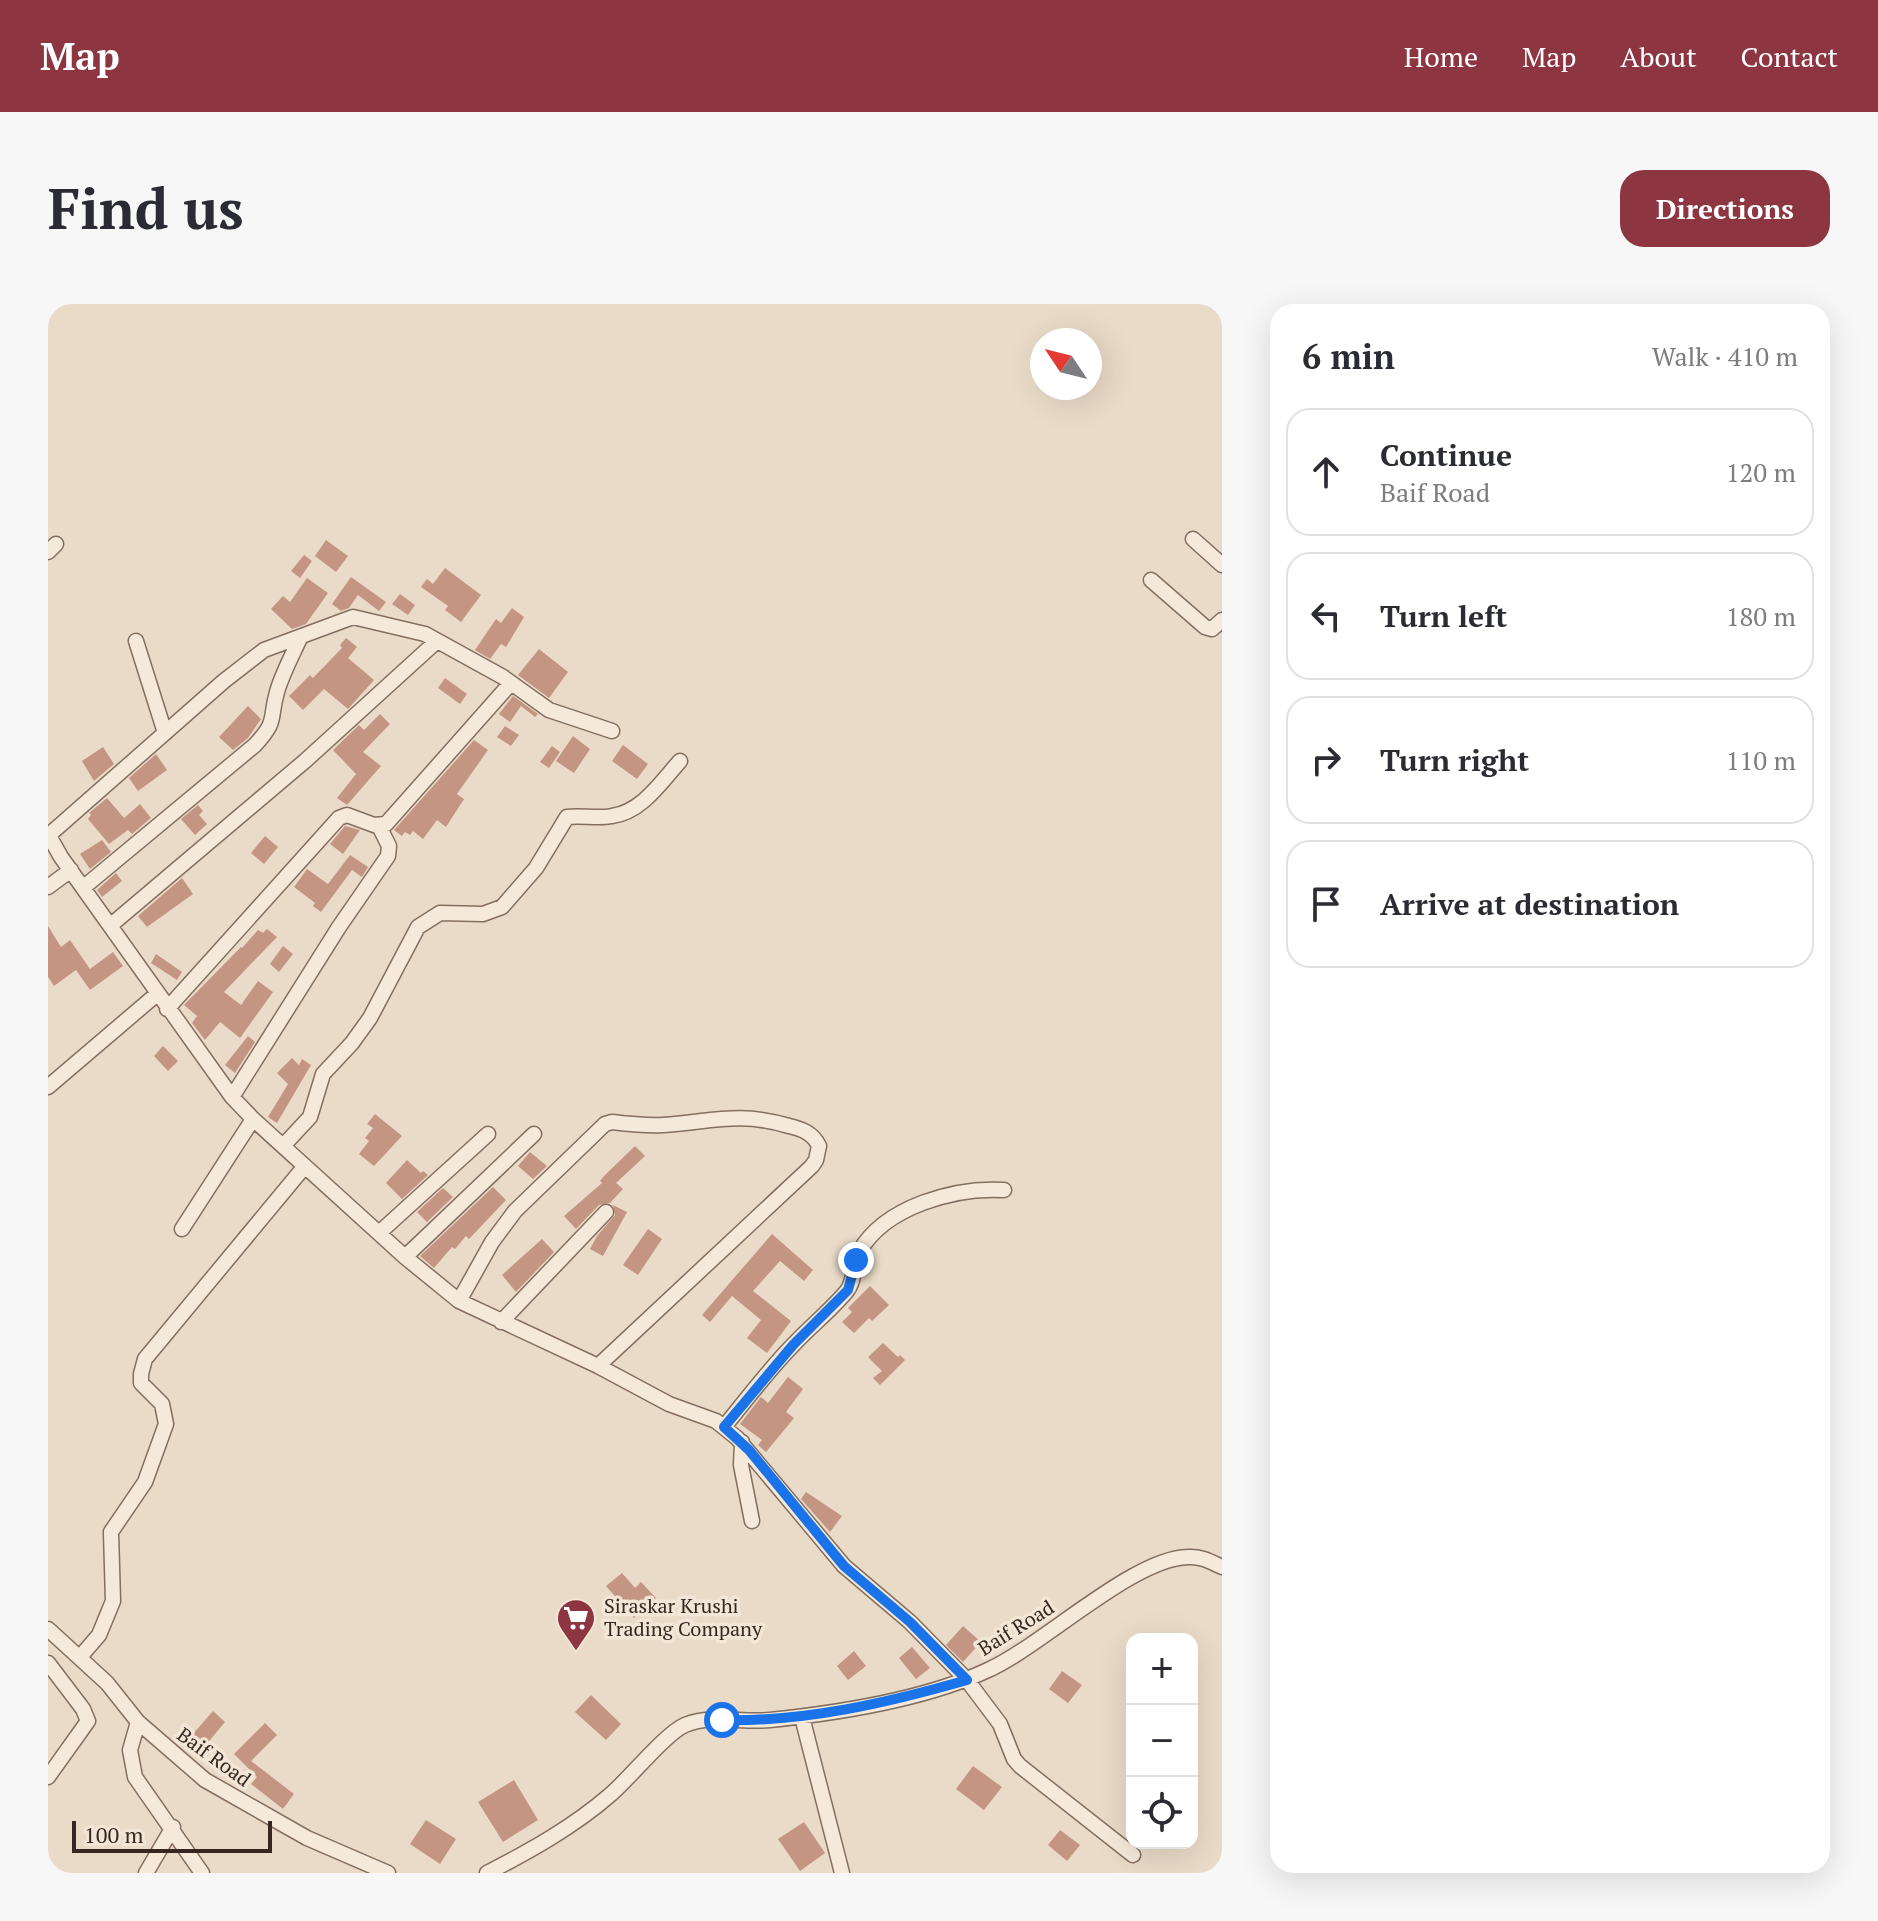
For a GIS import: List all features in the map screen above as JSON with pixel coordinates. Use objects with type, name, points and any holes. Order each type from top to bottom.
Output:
[{"type":"street","points":[[1193,539],[1222,565]]},
{"type":"street","points":[[1151,580],[1205,627],[1212,629],[1222,620]]},
{"type":"street","points":[[612,731],[549,710],[511,683],[414,630],[353,617],[264,650],[48,834],[167,1009],[232,1097],[253,1119],[405,1257],[459,1301],[598,1366],[669,1404],[707,1418],[742,1442],[844,1566],[910,1622],[967,1680],[1000,1724],[1014,1759],[1020,1766],[1133,1855]]},
{"type":"street","points":[[84,887],[266,733],[275,714],[277,693],[300,638]]},
{"type":"street","points":[[136,641],[165,733]]},
{"type":"street","points":[[111,925],[305,761],[437,641]]},
{"type":"street","points":[[379,826],[391,819],[511,683]]},
{"type":"street","points":[[283,1146],[310,1117],[323,1074],[370,1018],[418,927],[440,913],[483,914],[502,907],[536,868],[567,817],[599,818],[628,812],[641,803],[680,761]]},
{"type":"street","points":[[167,1009],[339,818],[347,815],[379,826],[389,846],[388,856],[339,927],[232,1097]]},
{"type":"street","points":[[48,887],[71,870]]},
{"type":"street","points":[[48,1087],[157,994]]},
{"type":"street","points":[[459,1301],[492,1242],[515,1211],[605,1124],[663,1125],[717,1117],[746,1117],[766,1119],[811,1135],[819,1146],[812,1166],[598,1366]]},
{"type":"street","points":[[182,1229],[253,1119]]},
{"type":"street","points":[[379,1233],[488,1134]]},
{"type":"street","points":[[405,1257],[534,1134]]},
{"type":"street","points":[[80,1657],[99,1635],[113,1601],[111,1532],[145,1482],[166,1424],[162,1404],[141,1383],[145,1359],[305,1166]]},
{"type":"street","points":[[724,1427],[793,1345],[848,1290],[859,1252],[880,1230],[909,1209],[949,1193],[970,1189],[1004,1190]]},
{"type":"street","points":[[501,1322],[606,1212]]},
{"type":"street","points":[[742,1442],[741,1465],[752,1521]]},
{"type":"street","name":"Baif Road","points":[[487,1873],[583,1817],[682,1727],[697,1721],[764,1721],[802,1717],[927,1692],[967,1680],[1007,1662],[1095,1601],[1159,1564],[1187,1556],[1222,1567]]},
{"type":"street","name":"Baif Road","points":[[48,1629],[107,1683],[138,1722],[181,1761],[224,1791],[307,1838],[388,1873]]},
{"type":"street","points":[[48,1663],[83,1709],[88,1721],[48,1777]]},
{"type":"street","points":[[802,1717],[842,1873]]},
{"type":"street","points":[[138,1722],[130,1750],[135,1777],[173,1827],[202,1873]]},
{"type":"street","points":[[146,1873],[173,1827]]},
{"type":"building","points":[[326,540],[348,556],[336,572],[315,556]]},
{"type":"building","points":[[304,555],[312,561],[300,578],[291,571]]},
{"type":"building","points":[[445,568],[481,595],[461,622],[445,610],[448,606],[421,587],[427,579],[433,584]]},
{"type":"building","points":[[351,577],[386,602],[379,611],[358,595],[349,608],[341,611],[332,604]]},
{"type":"building","points":[[307,578],[328,593],[306,624],[292,629],[271,609],[283,596],[290,602]]},
{"type":"building","points":[[400,594],[415,605],[408,615],[392,604]]},
{"type":"building","points":[[512,608],[524,617],[506,647],[501,644],[490,659],[475,650],[496,619],[501,623]]},
{"type":"building","points":[[346,638],[357,647],[348,658],[374,680],[348,709],[324,689],[303,710],[289,696],[310,675],[313,678],[342,648],[340,645]]},
{"type":"building","points":[[539,649],[568,672],[549,698],[518,675]]},
{"type":"building","points":[[445,678],[467,694],[460,704],[438,688]]},
{"type":"building","points":[[513,696],[538,714],[535,717],[521,706],[510,722],[499,714]]},
{"type":"building","points":[[248,706],[261,719],[248,738],[233,750],[219,737]]},
{"type":"building","points":[[380,714],[390,724],[363,752],[381,766],[347,805],[337,798],[356,774],[333,750],[359,725],[364,730]]},
{"type":"building","points":[[505,726],[519,735],[511,746],[497,737]]},
{"type":"building","points":[[573,736],[590,749],[574,773],[556,761]]},
{"type":"building","points":[[474,740],[488,750],[457,794],[464,799],[446,827],[437,820],[423,839],[413,831],[410,835],[405,832],[402,836],[394,830]]},
{"type":"building","points":[[623,745],[648,764],[637,779],[612,761]]},
{"type":"building","points":[[552,746],[560,752],[549,768],[540,762]]},
{"type":"building","points":[[103,747],[114,764],[94,781],[82,761]]},
{"type":"building","points":[[156,754],[167,770],[138,791],[129,778]]},
{"type":"building","points":[[107,798],[124,818],[140,804],[151,818],[132,834],[128,830],[109,844],[88,819],[89,813]]},
{"type":"building","points":[[198,805],[203,811],[199,815],[207,824],[195,835],[181,819]]},
{"type":"building","points":[[345,826],[360,830],[343,854],[330,844]]},
{"type":"building","points":[[265,836],[278,847],[264,864],[251,853]]},
{"type":"building","points":[[102,840],[111,852],[90,869],[80,854]]},
{"type":"building","points":[[350,855],[368,867],[362,877],[352,870],[321,912],[313,906],[315,903],[294,887],[307,869],[328,884]]},
{"type":"building","points":[[116,873],[122,881],[102,897],[97,890]]},
{"type":"building","points":[[182,878],[193,894],[147,927],[138,916]]},
{"type":"building","points":[[48,926],[61,947],[70,940],[90,969],[113,952],[123,966],[90,990],[76,970],[54,986],[48,977]]},
{"type":"building","points":[[267,929],[277,937],[224,992],[241,1005],[258,981],[273,992],[240,1038],[220,1022],[205,1040],[192,1023],[197,1016],[184,1005],[258,930],[263,933]]},
{"type":"building","points":[[283,946],[293,954],[279,972],[270,964]]},
{"type":"building","points":[[156,954],[182,972],[177,980],[151,963]]},
{"type":"building","points":[[248,1036],[255,1042],[235,1073],[225,1065]]},
{"type":"building","points":[[163,1046],[178,1061],[168,1071],[154,1056]]},
{"type":"building","points":[[292,1058],[299,1065],[302,1059],[311,1065],[277,1123],[268,1117],[288,1084],[277,1073]]},
{"type":"building","points":[[375,1114],[402,1136],[374,1166],[359,1154],[369,1141],[365,1138],[373,1128],[367,1124]]},
{"type":"building","points":[[635,1146],[645,1156],[616,1183],[623,1189],[610,1203],[599,1205],[576,1229],[564,1216],[602,1183],[600,1181],[604,1176]]},
{"type":"building","points":[[530,1152],[547,1166],[533,1179],[518,1166]]},
{"type":"building","points":[[407,1160],[421,1173],[423,1171],[428,1175],[402,1199],[386,1183]]},
{"type":"building","points":[[493,1187],[506,1200],[469,1239],[466,1236],[455,1249],[452,1247],[434,1268],[420,1256]]},
{"type":"building","points":[[443,1188],[453,1197],[427,1222],[417,1212]]},
{"type":"building","points":[[613,1205],[627,1212],[603,1256],[590,1249],[615,1215]]},
{"type":"building","points":[[648,1229],[662,1239],[638,1275],[623,1265]]},
{"type":"building","points":[[772,1234],[813,1270],[804,1281],[780,1261],[753,1291],[791,1321],[767,1353],[747,1338],[761,1320],[732,1296],[710,1322],[702,1315]]},
{"type":"building","points":[[542,1239],[554,1252],[516,1292],[502,1275]]},
{"type":"building","points":[[870,1286],[889,1305],[854,1333],[842,1322],[852,1312],[848,1308]]},
{"type":"building","points":[[883,1343],[905,1360],[880,1385],[873,1378],[882,1371],[868,1357]]},
{"type":"building","points":[[788,1377],[803,1389],[786,1412],[794,1418],[766,1452],[758,1445],[762,1440],[740,1424],[761,1397],[768,1403]]},
{"type":"building","points":[[806,1492],[842,1516],[830,1532],[801,1499]]},
{"type":"building","points":[[622,1573],[635,1588],[641,1582],[656,1598],[634,1618],[606,1586]]},
{"type":"building","points":[[963,1626],[981,1642],[963,1662],[946,1645]]},
{"type":"building","points":[[912,1647],[930,1668],[916,1679],[899,1658]]},
{"type":"building","points":[[854,1651],[866,1666],[848,1680],[837,1666]]},
{"type":"building","points":[[1062,1671],[1082,1685],[1068,1703],[1049,1689]]},
{"type":"building","points":[[591,1695],[621,1724],[606,1740],[575,1712]]},
{"type":"building","points":[[213,1711],[225,1722],[205,1746],[192,1735]]},
{"type":"building","points":[[265,1723],[277,1735],[251,1761],[294,1794],[283,1809],[251,1784],[257,1777],[234,1754]]},
{"type":"building","points":[[973,1766],[1002,1787],[984,1810],[956,1789]]},
{"type":"building","points":[[514,1780],[538,1820],[503,1842],[478,1802]]},
{"type":"building","points":[[426,1820],[456,1839],[440,1864],[410,1844]]},
{"type":"building","points":[[804,1822],[825,1853],[800,1871],[778,1839]]},
{"type":"building","points":[[1060,1830],[1080,1845],[1067,1861],[1048,1845]]},
{"type":"place","name":"Siraskar Krushi Trading Company","points":[[576,1652]]},
{"type":"route","points":[[722,1720],[764,1721],[802,1717],[927,1692],[967,1680],[910,1622],[844,1566],[749,1450],[724,1427],[793,1345],[848,1290],[856,1260]]}]
